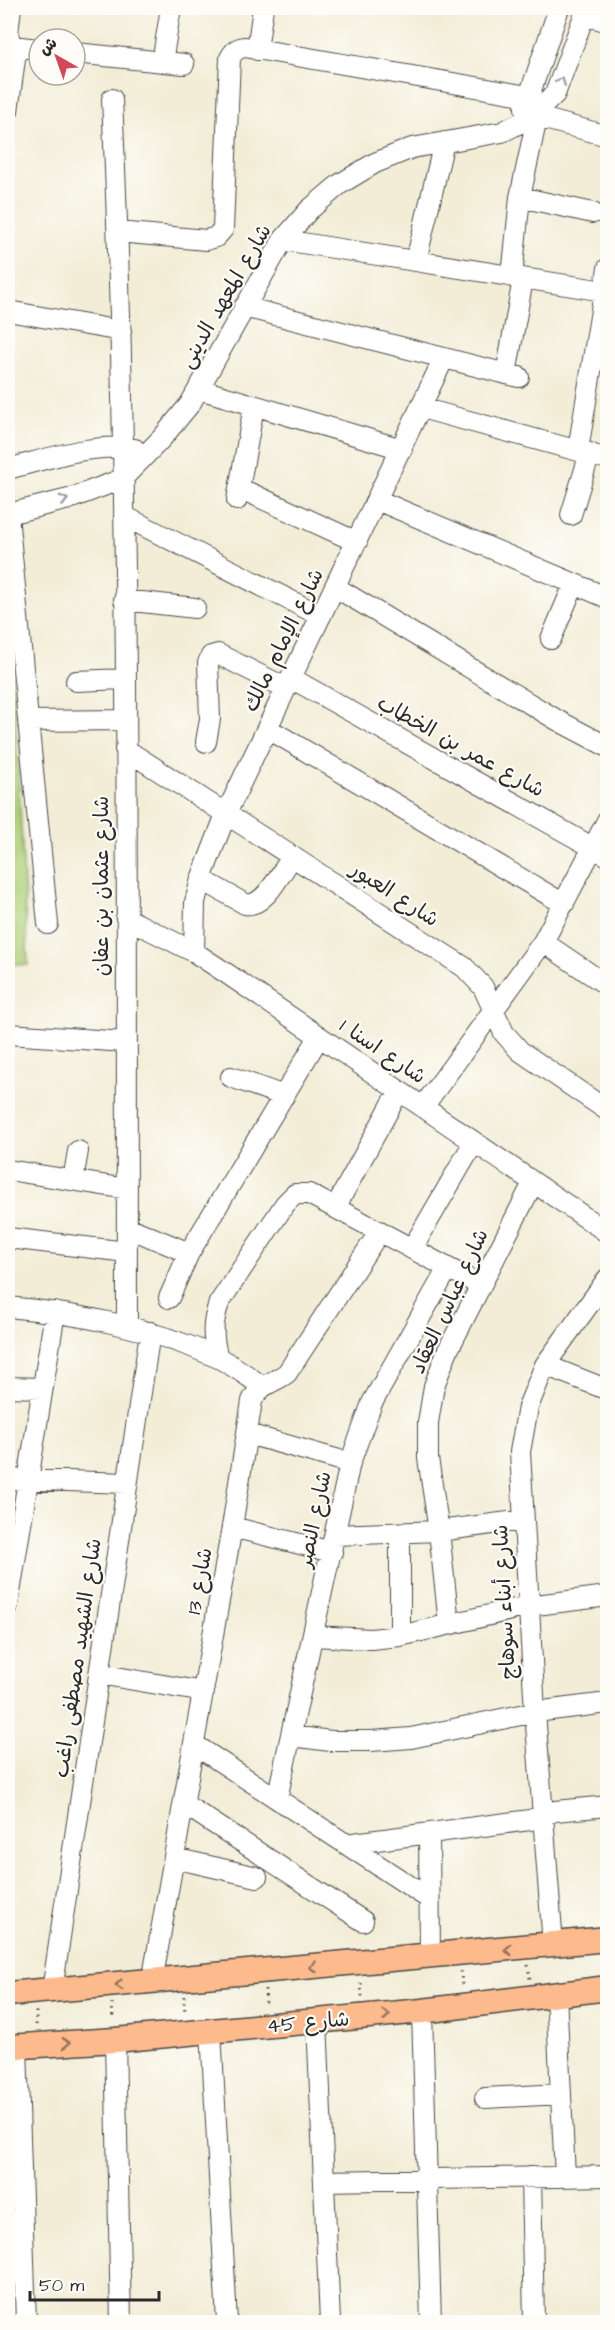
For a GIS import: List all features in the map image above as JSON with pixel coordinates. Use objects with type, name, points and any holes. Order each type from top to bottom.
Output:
[{"type":"main road","points":[[8,1994],[608,1939]]},
{"type":"main road","name":"شارع 45","points":[[20,2046],[115,2040],[422,2012],[608,1988]]},
{"type":"street","points":[[8,111],[15,59],[8,33],[11,8]]},
{"type":"street","points":[[162,62],[171,8]]},
{"type":"street","points":[[257,50],[263,8]]},
{"type":"street","points":[[244,307],[512,376],[520,197],[529,113],[559,8]]},
{"type":"street","points":[[529,113],[555,94],[585,11],[608,22]]},
{"type":"street","points":[[11,46],[27,48]]},
{"type":"street","points":[[118,232],[206,240],[216,237],[223,229],[230,58],[238,48],[257,50],[529,113],[608,136]]},
{"type":"street","points":[[87,54],[184,64]]},
{"type":"street","name":"شارع عثمان بن عفان","points":[[112,99],[121,331],[124,516],[127,1325]]},
{"type":"street","name":"شارع المعهد الدينى","points":[[8,514],[69,500],[122,479],[177,421],[199,389],[283,240],[309,210],[340,184],[375,163],[412,148],[502,132],[529,113]]},
{"type":"street","points":[[416,261],[444,142]]},
{"type":"street","points":[[520,197],[593,213]]},
{"type":"street","points":[[283,240],[604,291]]},
{"type":"street","points":[[571,515],[592,454],[604,291],[608,268]]},
{"type":"street","points":[[8,311],[121,331]]},
{"type":"street","name":"شارع الإمام مالك","points":[[194,952],[195,902],[201,879],[226,814],[444,358]]},
{"type":"street","points":[[199,389],[402,448]]},
{"type":"street","points":[[255,406],[238,494],[357,542]]},
{"type":"street","points":[[421,408],[592,454]]},
{"type":"street","points":[[8,469],[97,449],[122,447],[150,451]]},
{"type":"street","points":[[377,500],[608,598]]},
{"type":"street","points":[[8,514],[48,924]]},
{"type":"street","points":[[124,516],[321,616]]},
{"type":"street","points":[[551,639],[574,584]]},
{"type":"street","points":[[335,587],[557,720],[608,747]]},
{"type":"street","points":[[124,600],[195,608]]},
{"type":"street","name":"شارع عمر بن الخطاب","points":[[206,742],[210,719],[208,663],[211,656],[218,654],[289,683],[601,852]]},
{"type":"street","points":[[76,681],[124,679]]},
{"type":"street","points":[[28,721],[125,720]]},
{"type":"street","points":[[267,728],[564,904]]},
{"type":"street","name":"شارع العبور","points":[[125,748],[464,968],[483,987],[504,1033],[520,1051],[608,1111]]},
{"type":"street","points":[[423,1107],[543,942],[564,904],[601,852],[608,819]]},
{"type":"street","points":[[201,879],[245,904],[252,905],[262,900],[292,857]]},
{"type":"street","name":"شارع اسنا 1","points":[[126,918],[194,952],[608,1233]]},
{"type":"street","points":[[543,942],[608,986]]},
{"type":"street","points":[[8,1034],[126,1042]]},
{"type":"street","points":[[169,1298],[189,1253],[319,1037]]},
{"type":"street","points":[[231,1077],[284,1096]]},
{"type":"street","points":[[335,1208],[399,1091]]},
{"type":"street","points":[[412,1249],[474,1142]]},
{"type":"street","points":[[73,1180],[78,1151]]},
{"type":"street","points":[[8,1170],[127,1189]]},
{"type":"street","name":"شارع عباس العقاد","points":[[449,1624],[428,1458],[428,1423],[434,1386],[447,1352],[533,1183]]},
{"type":"street","points":[[218,1358],[213,1339],[213,1321],[219,1303],[289,1198],[295,1194],[309,1194],[480,1285]]},
{"type":"street","points":[[127,1227],[189,1253]]},
{"type":"street","points":[[8,1307],[55,1312],[127,1325],[150,1332],[218,1358],[262,1386],[279,1379],[287,1372],[380,1232]]},
{"type":"street","points":[[8,1238],[127,1252]]},
{"type":"street","name":"شارع النصر","points":[[277,1799],[350,1463],[372,1403],[448,1268]]},
{"type":"street","name":"شارع أبناء سوهاج","points":[[553,1945],[535,1712],[520,1452],[523,1430],[535,1386],[546,1365],[608,1278]]},
{"type":"street","points":[[8,1605],[55,1312]]},
{"type":"street","name":"شارع الشهيد مصطفى راغب","points":[[44,1991],[99,1674],[150,1332]]},
{"type":"street","points":[[546,1365],[608,1390]]},
{"type":"street","name":"شارع 13","points":[[152,1982],[204,1692],[252,1401],[262,1386]]},
{"type":"street","points":[[8,1387],[43,1388]]},
{"type":"street","points":[[248,1434],[350,1463]]},
{"type":"street","points":[[8,1479],[127,1483]]},
{"type":"street","points":[[232,1527],[333,1544],[400,1534],[523,1521]]},
{"type":"street","points":[[400,1534],[400,1636]]},
{"type":"street","points":[[313,1636],[342,1639],[400,1636],[528,1606],[608,1596]]},
{"type":"street","points":[[99,1674],[204,1692]]},
{"type":"street","points":[[291,1736],[331,1741],[411,1738],[535,1712],[608,1703]]},
{"type":"street","points":[[195,1744],[429,1898]]},
{"type":"street","points":[[184,1804],[363,1921]]},
{"type":"street","points":[[346,1844],[530,1820],[555,1811],[608,1806]]},
{"type":"street","points":[[429,1833],[430,1957]]},
{"type":"street","points":[[174,1857],[257,1877]]},
{"type":"street","points":[[544,1995],[561,2094],[565,2176]]},
{"type":"street","points":[[422,2012],[431,2322]]},
{"type":"street","points":[[317,2021],[330,2322]]},
{"type":"street","points":[[211,2031],[227,2322]]},
{"type":"street","points":[[115,2040],[121,2322]]},
{"type":"street","points":[[20,2046],[26,2322]]},
{"type":"street","points":[[485,2098],[561,2094]]},
{"type":"street","points":[[325,2181],[608,2175]]},
{"type":"street","points":[[531,2177],[534,2322]]},
{"type":"path","points":[[526,1948],[544,1995]]},
{"type":"path","points":[[459,1954],[464,2005]]},
{"type":"path","points":[[360,1963],[363,2017]]},
{"type":"path","points":[[264,1972],[267,2026]]},
{"type":"path","points":[[182,1979],[187,2033]]},
{"type":"path","points":[[110,1986],[115,2040]]},
{"type":"path","points":[[20,2046],[44,1991]]},
{"type":"green space","points":[[8,563],[28,965],[8,964]]}]
